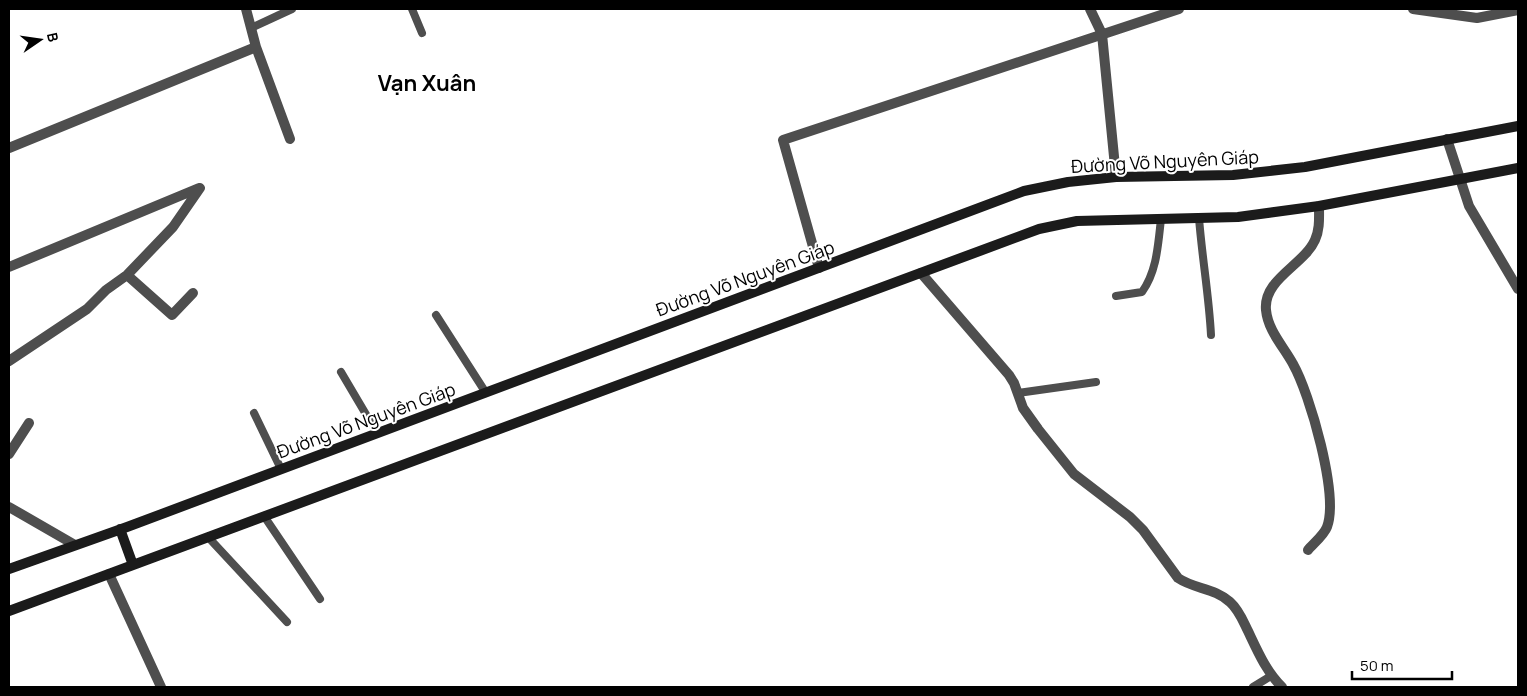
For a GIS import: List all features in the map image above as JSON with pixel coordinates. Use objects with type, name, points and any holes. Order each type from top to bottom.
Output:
[{"type":"main road","name":"Đường Võ Nguyên Giáp","points":[[9,569],[120,530],[1024,191],[1068,182],[1116,177],[1232,175],[1305,167],[1518,126]]},
{"type":"main road","points":[[9,611],[1038,230],[1077,221],[1238,217],[1320,206],[1518,168]]},
{"type":"main road","points":[[120,530],[132,565]]},
{"type":"street","points":[[246,9],[256,47],[290,139]]},
{"type":"street","points":[[1090,9],[1102,34],[1116,177]]},
{"type":"street","points":[[819,268],[784,140],[1179,9]]},
{"type":"street","points":[[1413,9],[1477,18],[1518,10]]},
{"type":"street","points":[[9,148],[256,47]]},
{"type":"street","points":[[1447,139],[1469,206],[1518,289]]},
{"type":"street","points":[[9,267],[200,188],[172,227],[127,275],[106,290],[87,309],[9,361]]},
{"type":"street","points":[[1308,550],[1327,527],[1329,487],[1316,423],[1305,390],[1294,365],[1269,322],[1266,308],[1268,298],[1277,281],[1306,254],[1314,241],[1319,228],[1320,206]]},
{"type":"street","points":[[921,273],[1009,374],[1023,408],[1074,474],[1130,517],[1148,537],[1178,578],[1184,582],[1214,591],[1232,602],[1261,659],[1271,676],[1282,687]]},
{"type":"street","points":[[127,275],[172,315],[193,293]]},
{"type":"street","points":[[9,454],[30,423]]},
{"type":"street","points":[[9,507],[75,545]]},
{"type":"street","points":[[108,574],[161,687]]},
{"type":"lane","points":[[251,28],[292,9]]},
{"type":"lane","points":[[412,9],[422,33]]},
{"type":"lane","points":[[1199,218],[1202,254],[1209,296],[1211,335]]},
{"type":"lane","points":[[1116,296],[1142,292],[1150,281],[1154,269],[1162,219]]},
{"type":"lane","points":[[436,316],[486,392]]},
{"type":"lane","points":[[341,372],[377,433]]},
{"type":"lane","points":[[1018,393],[1096,382]]},
{"type":"lane","points":[[254,413],[281,469]]},
{"type":"lane","points":[[264,516],[320,599]]},
{"type":"lane","points":[[208,537],[287,622]]},
{"type":"lane","points":[[1253,687],[1271,676]]},
{"type":"district","name":"Vạn Xuân","points":[[427,83]]}]
